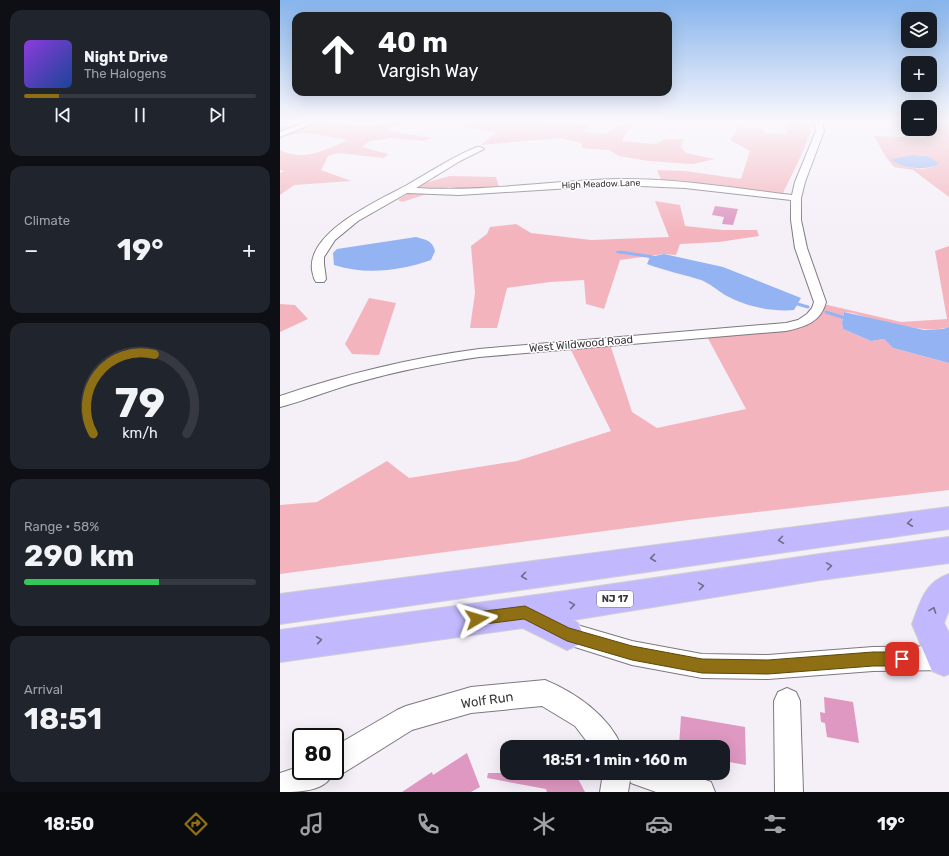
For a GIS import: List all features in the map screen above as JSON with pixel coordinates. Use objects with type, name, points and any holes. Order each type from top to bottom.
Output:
[{"type":"highway","points":[[280,609],[949,518]]},
{"type":"highway","name":"NJ 17","points":[[280,646],[400,628],[525,612],[836,565],[949,550]]},
{"type":"highway","points":[[947,662],[928,624],[937,600],[949,588]]},
{"type":"highway","points":[[525,612],[567,634]]},
{"type":"street","points":[[320,279],[317,266],[318,258],[329,240],[354,219],[406,190],[458,158]]},
{"type":"street","name":"West Wildwood Road","points":[[280,402],[327,385],[367,374],[443,358],[479,353],[786,327],[798,324],[815,315],[819,309],[820,302],[802,249],[796,220],[796,198],[809,158]]},
{"type":"street","name":"High Meadow Lane","points":[[406,190],[463,193],[598,183],[636,182],[670,184],[796,198]]},
{"type":"street","points":[[567,634],[632,653],[702,666],[768,667],[873,659],[947,662]]},
{"type":"street","name":"Wolf Run","points":[[344,757],[406,719],[471,700],[545,693],[584,717],[602,740]]},
{"type":"street","points":[[786,701],[789,792]]},
{"type":"street","points":[[280,787],[303,780]]},
{"type":"street","points":[[614,792],[616,780]]},
{"type":"street","points":[[663,780],[702,792]]},
{"type":"shaded area","points":[[280,158],[327,158],[321,170],[351,181],[294,185],[280,195],[280,173],[284,171],[280,170]]},
{"type":"shaded area","points":[[631,158],[715,159],[693,164],[649,161]]},
{"type":"shaded area","points":[[748,158],[800,158],[783,193],[720,189],[661,180],[657,170],[685,171],[741,179]]},
{"type":"shaded area","points":[[887,158],[896,158],[891,159],[901,165],[922,169],[934,166],[938,163],[930,158],[949,158],[949,197],[913,170],[894,167]]},
{"type":"shaded area","points":[[450,176],[496,177],[499,187],[474,190],[449,187],[402,202],[398,200],[425,183]]},
{"type":"shaded area","points":[[655,201],[680,205],[685,226],[723,230],[757,230],[759,236],[719,242],[680,244],[676,255],[664,254],[620,260],[604,309],[586,304],[584,280],[550,282],[507,288],[497,328],[470,328],[475,293],[471,246],[487,234],[490,227],[516,224],[531,233],[591,240],[669,237]]},
{"type":"shaded area","points":[[949,246],[949,327],[931,329],[908,327],[844,312],[842,323],[843,329],[871,341],[884,339],[893,348],[949,363],[949,490],[688,520],[280,574],[280,505],[317,502],[387,461],[409,478],[517,461],[611,431],[568,344],[609,341],[632,412],[657,428],[746,409],[704,331],[803,322],[819,303],[901,322],[947,319],[935,251]]},
{"type":"shaded area","points":[[369,298],[396,303],[379,355],[352,354],[345,344]]},
{"type":"shaded area","points":[[280,304],[295,305],[308,319],[280,332]]},
{"type":"water","points":[[930,158],[939,163],[935,166],[914,168],[900,165],[891,159]]},
{"type":"water","points":[[416,237],[428,241],[434,247],[435,251],[431,260],[407,267],[370,271],[334,265],[333,253],[337,249]]},
{"type":"water","points":[[664,254],[723,267],[801,298],[794,310],[767,309],[749,305],[725,295],[701,280],[647,264],[650,257]]},
{"type":"water","points":[[844,312],[924,330],[943,329],[949,327],[949,363],[893,348],[884,339],[871,341],[843,329],[842,323]]},
{"type":"building","points":[[715,206],[738,209],[733,225],[722,224],[724,217],[712,215]]},
{"type":"building","points":[[824,697],[853,702],[859,743],[827,737],[825,723],[821,722],[820,712],[825,713]]},
{"type":"building","points":[[681,716],[745,727],[746,765],[730,762],[730,740],[679,740]]},
{"type":"building","points":[[467,753],[480,787],[471,792],[402,792],[432,772],[433,775]]},
{"type":"building","points":[[488,773],[500,773],[500,780],[579,780],[585,792],[547,792],[546,789],[487,778]]},
{"type":"waterway","points":[[617,252],[626,253]]},
{"type":"waterway","points":[[620,252],[626,253]]},
{"type":"waterway","points":[[626,253],[653,257]]},
{"type":"waterway","points":[[794,303],[808,307]]},
{"type":"waterway","points":[[826,312],[848,319]]},
{"type":"route","points":[[477,619],[525,612],[567,634],[632,653],[702,666],[768,667],[873,659],[902,659]]}]
